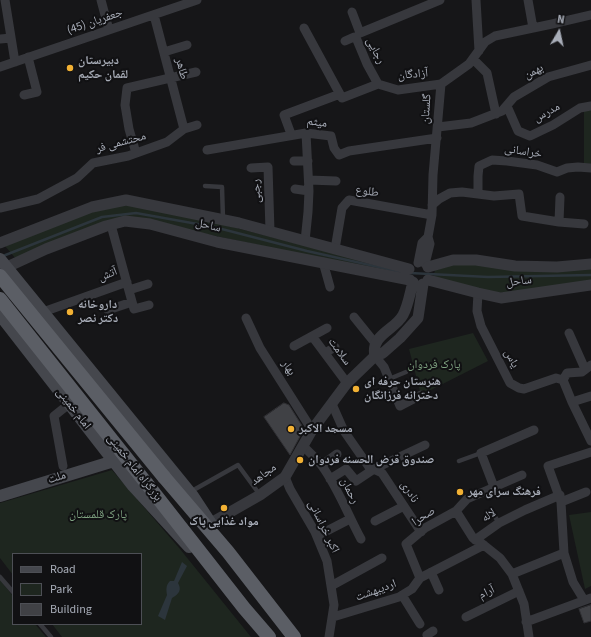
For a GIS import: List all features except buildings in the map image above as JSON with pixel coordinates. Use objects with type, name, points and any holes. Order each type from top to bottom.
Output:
[{"type":"highway","name":"بزرگراه امام خمینی","points":[[2,267],[164,477],[228,552]]},
{"type":"highway","name":"بزرگراه امام خمینی","points":[[0,299],[148,484],[244,608],[267,635]]},
{"type":"highway","points":[[228,552],[294,637]]},
{"type":"main road","points":[[2,267],[63,336],[189,492],[211,523],[228,552]]},
{"type":"main road","name":"امام خمینی","points":[[0,315],[133,486],[244,608]]},
{"type":"main road","points":[[23,344],[36,342],[42,338],[50,327],[50,322]]},
{"type":"main road","points":[[33,358],[34,351],[42,341],[48,337],[63,336]]},
{"type":"main road","name":"ملت","points":[[0,496],[114,461]]},
{"type":"street","points":[[101,0],[109,30]]},
{"type":"street","name":"جعفریان (45)","points":[[0,67],[195,0]]},
{"type":"street","points":[[352,12],[360,33],[440,0]]},
{"type":"street","points":[[476,0],[479,51]]},
{"type":"street","points":[[528,0],[533,28]]},
{"type":"street","points":[[3,1],[15,62]]},
{"type":"street","name":"طاهر","points":[[154,15],[184,129]]},
{"type":"street","name":"گلستان","points":[[419,273],[430,244],[428,237],[432,215],[433,175],[441,84],[469,64],[485,42],[495,36],[591,15]]},
{"type":"street","points":[[304,28],[341,96]]},
{"type":"street","name":"رجایی","points":[[345,41],[354,37],[357,40],[367,64],[378,84]]},
{"type":"street","points":[[0,39],[11,38]]},
{"type":"street","points":[[164,52],[187,45]]},
{"type":"street","points":[[24,95],[36,92],[28,57]]},
{"type":"street","points":[[473,59],[487,73],[496,114]]},
{"type":"street","name":"بهمن","points":[[438,127],[472,123],[496,114],[502,111],[514,97],[548,77],[591,65]]},
{"type":"street","points":[[136,153],[129,129],[125,105],[128,88],[196,72]]},
{"type":"street","points":[[291,134],[284,115],[378,84]]},
{"type":"street","name":"آزادگان","points":[[378,84],[398,90],[441,84]]},
{"type":"street","name":"مدرس","points":[[507,106],[518,131],[530,136],[553,125],[580,108],[591,106]]},
{"type":"street","points":[[184,129],[197,125]]},
{"type":"street","name":"محتشمی فر","points":[[0,208],[38,199],[77,178],[94,163],[136,153],[167,142],[184,129]]},
{"type":"street","points":[[305,241],[309,191],[306,133]]},
{"type":"street","name":"میثم","points":[[207,150],[272,140],[291,134],[306,133],[331,136],[334,148],[339,155],[349,151],[437,138]]},
{"type":"street","name":"خراسانی","points":[[478,194],[479,166],[492,160],[507,160],[537,165],[557,172],[567,168],[591,168]]},
{"type":"street","points":[[294,162],[308,161]]},
{"type":"street","name":"رجبی","points":[[251,168],[268,167],[270,231]]},
{"type":"street","points":[[309,180],[336,181]]},
{"type":"street","points":[[295,189],[309,191]]},
{"type":"street","points":[[432,205],[450,193],[462,192],[494,196],[519,194],[522,216],[559,222],[584,224]]},
{"type":"street","points":[[559,222],[560,197]]},
{"type":"street","name":"ساحل","points":[[0,243],[92,207],[126,200],[270,231],[419,273],[478,293],[501,298],[591,285]]},
{"type":"street","name":"طلوع","points":[[335,249],[342,208],[349,200],[432,215]]},
{"type":"street","name":"ساحل","points":[[2,267],[46,249],[126,221],[150,224],[217,242],[323,262],[419,273],[453,260],[476,260],[515,266],[557,267],[591,264]]},
{"type":"street","name":"آتش","points":[[43,312],[128,286],[111,225]]},
{"type":"street","points":[[323,262],[330,287]]},
{"type":"street","points":[[419,273],[403,316],[385,332],[376,343],[374,351],[375,356],[384,367],[390,379],[400,406],[421,395]]},
{"type":"street","name":"مجاهد","points":[[211,523],[260,495],[285,477],[312,430],[347,383],[375,356],[383,353],[400,338],[418,318],[419,273]]},
{"type":"street","points":[[133,306],[128,286],[148,284]]},
{"type":"street","name":"یاس","points":[[478,293],[477,311],[481,326],[510,383],[524,389],[556,378],[563,380],[567,373],[582,372],[588,367]]},
{"type":"street","points":[[108,310],[150,305]]},
{"type":"street","points":[[354,317],[376,343]]},
{"type":"street","name":"بهار","points":[[246,318],[260,348],[312,430]]},
{"type":"street","points":[[294,346],[327,328]]},
{"type":"street","points":[[569,333],[588,367]]},
{"type":"street","name":"سلامت","points":[[312,336],[347,383]]},
{"type":"street","points":[[325,353],[335,347]]},
{"type":"street","points":[[563,380],[572,402],[587,426],[591,440]]},
{"type":"street","points":[[572,402],[591,396]]},
{"type":"street","points":[[63,466],[54,416],[69,404]]},
{"type":"street","name":"نادری","points":[[332,404],[344,431],[369,467],[382,473],[421,532]]},
{"type":"street","points":[[494,487],[481,453],[534,430]]},
{"type":"street","points":[[330,479],[346,469],[356,481],[374,470],[426,445]]},
{"type":"street","name":"رحمان","points":[[303,446],[322,465],[350,519],[317,536]]},
{"type":"street","points":[[526,622],[588,599],[573,582],[564,552],[560,499],[548,466],[591,452]]},
{"type":"street","points":[[322,465],[337,454]]},
{"type":"street","name":"صحرا","points":[[420,578],[406,544],[421,532],[456,511],[467,499],[522,475]]},
{"type":"street","name":"اکبر خراسانی","points":[[285,477],[290,489],[317,536],[327,561],[334,605],[329,637]]},
{"type":"street","name":"لاله","points":[[476,540],[499,523],[525,510],[586,492]]},
{"type":"street","points":[[375,521],[404,506]]},
{"type":"street","points":[[456,511],[473,538],[500,558],[512,574],[524,604],[529,637]]},
{"type":"street","points":[[350,519],[361,539]]},
{"type":"street","name":"اردیبهشت","points":[[333,617],[398,597],[412,589],[420,578],[484,545]]},
{"type":"street","points":[[512,574],[564,552]]},
{"type":"street","points":[[331,586],[382,558]]},
{"type":"street","points":[[431,572],[439,590]]},
{"type":"street","name":"آرام","points":[[466,617],[519,591]]},
{"type":"street","points":[[402,595],[420,624]]},
{"type":"lane","points":[[205,186],[222,187],[223,220]]},
{"type":"lane","points":[[390,379],[406,372]]},
{"type":"lane","points":[[459,461],[481,453]]},
{"type":"lane","points":[[189,492],[238,465],[260,495]]},
{"type":"lane","points":[[492,512],[499,523]]},
{"type":"lane","points":[[0,577],[12,591]]},
{"type":"lane","points":[[41,625],[50,637]]},
{"type":"green space","points":[[591,110],[591,164],[584,163],[584,111]]},
{"type":"green space","points":[[126,204],[190,216],[403,271],[404,276],[131,218],[16,259],[5,246],[92,211]]},
{"type":"green space","points":[[456,264],[591,268],[591,282],[497,293],[433,278],[435,270]]},
{"type":"green space","name":"پارک فردوان","points":[[473,333],[488,361],[421,395],[409,349]]},
{"type":"green space","name":"پارک قلمستان","points":[[112,470],[180,549],[251,637],[62,637],[53,625],[142,625],[142,553],[12,553],[12,574],[0,558],[0,503]]},
{"type":"green space","points":[[591,512],[591,586],[585,589],[569,515]]},
{"type":"green space","points":[[0,580],[12,595],[12,625],[36,625],[46,637],[0,637]]},
{"type":"shaded area","points":[[182,562],[187,566],[178,583],[180,588],[179,592],[172,598],[165,620],[158,616],[167,595],[166,589],[168,584],[170,581],[174,581]]},
{"type":"waterway","points":[[3,256],[102,217],[136,213],[214,227],[307,251],[401,272]]},
{"type":"waterway","points":[[410,273],[488,277],[591,275]]},
{"type":"place","name":"دبیرستان لقمان حکیم","points":[[70,68]]},
{"type":"place","name":"داروخانه دکتر نصر","points":[[70,312]]},
{"type":"place","name":"هنرستان حرفه ای دخترانه فرزانگان","points":[[356,389]]},
{"type":"place","name":"مسجد الاکبر","points":[[291,429]]},
{"type":"place","name":"صندوق قرض الحسنه فردوان","points":[[300,460]]},
{"type":"place","name":"فرهنگ سرای مهر","points":[[460,492]]},
{"type":"place","name":"مواد غذایی پاک","points":[[224,508]]}]
